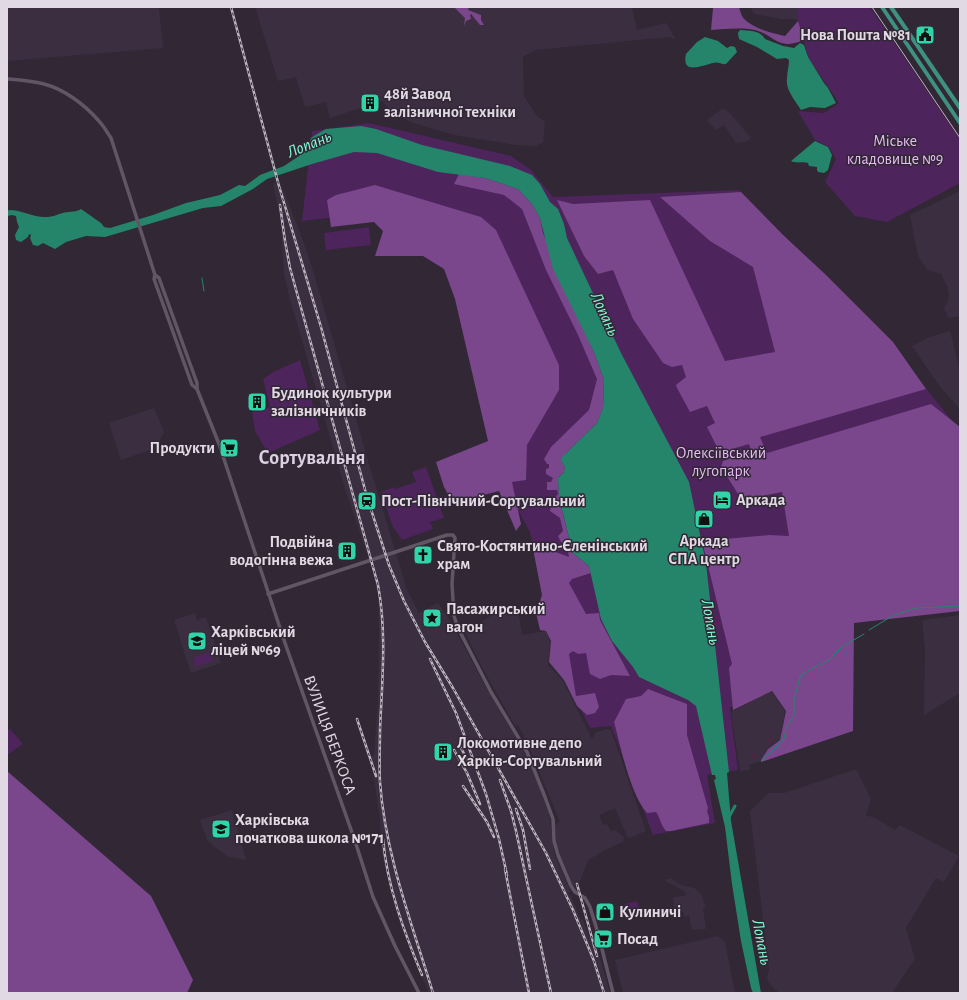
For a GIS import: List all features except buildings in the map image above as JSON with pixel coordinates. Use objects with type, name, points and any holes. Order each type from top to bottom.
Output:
[{"type":"main road","points":[[882,7],[960,123]]},
{"type":"main road","points":[[891,7],[960,108]]},
{"type":"street","name":"ВУЛИЦЯ БЕРКОСА","points":[[7,79],[31,81],[56,88],[82,105],[99,120],[111,138],[155,275],[154,279],[192,384],[197,389],[219,444],[268,594],[355,841],[373,897],[395,946],[419,993]]},
{"type":"street","points":[[268,594],[351,565],[450,534],[453,535],[455,538],[452,584],[454,616],[458,628],[491,692],[527,752],[552,819],[554,841],[558,855],[571,886],[575,892],[585,898],[590,907],[613,993]]},
{"type":"shaded area","points":[[7,7],[159,7],[163,48],[7,61]]},
{"type":"shaded area","points":[[255,7],[632,7],[637,30],[666,23],[675,40],[669,37],[535,50],[523,57],[524,96],[536,115],[545,122],[543,142],[536,146],[516,145],[454,135],[413,123],[392,112],[382,101],[330,118],[326,102],[305,107],[296,77],[278,81]]},
{"type":"shaded area","points":[[454,7],[469,7],[468,10],[481,15],[481,20],[484,25],[480,25],[471,14],[471,19],[466,21],[464,26],[465,18]]},
{"type":"shaded area","points":[[711,7],[739,7],[745,20],[755,27],[785,36],[798,21],[804,40],[788,44],[777,41],[755,30],[738,28],[711,30],[713,8]]},
{"type":"shaded area","points":[[750,7],[799,7],[802,16],[798,20],[782,19],[754,14]]},
{"type":"shaded area","points":[[723,108],[731,114],[751,138],[745,142],[736,143],[724,125],[716,130],[707,120]]},
{"type":"shaded area","points":[[459,174],[485,178],[518,189],[532,204],[540,218],[543,233],[594,352],[604,380],[603,408],[597,423],[567,452],[562,462],[565,468],[564,472],[558,478],[559,499],[573,553],[589,566],[591,573],[572,579],[569,583],[586,614],[599,613],[600,620],[630,676],[611,675],[600,679],[590,674],[586,653],[578,654],[573,651],[569,654],[576,696],[595,693],[599,707],[595,713],[587,715],[577,706],[564,680],[549,662],[551,641],[546,631],[540,630],[536,613],[542,595],[534,554],[534,544],[569,557],[567,546],[561,542],[558,536],[563,531],[560,518],[550,511],[552,501],[558,494],[557,490],[547,490],[547,482],[551,482],[553,478],[546,474],[546,469],[549,468],[549,464],[547,464],[544,459],[551,447],[589,410],[597,379],[578,335],[546,270],[522,209],[504,195],[454,184]]},
{"type":"shaded area","points":[[280,182],[312,267],[407,590],[419,613],[438,603],[450,620],[483,682],[525,754],[549,812],[554,853],[571,892],[568,893],[571,896],[580,918],[583,920],[592,944],[596,944],[610,993],[429,993],[411,952],[384,864],[381,847],[380,820],[371,757],[374,755],[378,702],[378,595],[372,568],[345,489],[289,296],[284,274],[280,217],[273,184]]},
{"type":"shaded area","points":[[375,185],[481,217],[496,230],[559,365],[559,390],[527,445],[526,480],[512,482],[521,524],[516,531],[499,491],[453,503],[444,487],[436,462],[488,441],[455,299],[444,269],[423,256],[375,256],[383,231],[374,222],[331,227],[327,200],[336,195]]},
{"type":"shaded area","points":[[960,191],[960,316],[949,318],[944,309],[949,297],[947,286],[941,274],[928,270],[918,256],[910,215]]},
{"type":"shaded area","name":"Олексіївський лугопарк","points":[[741,192],[893,342],[926,389],[760,437],[767,453],[931,404],[960,427],[960,611],[854,623],[853,731],[761,762],[768,749],[780,740],[786,711],[772,691],[733,710],[729,668],[732,664],[702,541],[770,535],[789,536],[782,492],[752,498],[740,497],[721,467],[723,461],[751,451],[749,444],[722,452],[718,449],[707,427],[715,423],[707,406],[690,412],[677,388],[676,385],[686,377],[682,365],[672,367],[663,363],[633,319],[613,270],[598,274],[584,256],[557,200],[573,204],[650,200],[725,361],[775,352],[753,267],[710,241],[660,197]]},
{"type":"shaded area","points":[[950,331],[960,371],[960,409],[941,388],[912,346],[930,337]]},
{"type":"shaded area","points":[[154,408],[164,432],[156,448],[121,460],[109,423]]},
{"type":"shaded area","points":[[518,610],[522,635],[546,631],[550,642],[548,665],[563,681],[592,739],[595,733],[606,729],[611,730],[646,831],[630,838],[627,836],[615,808],[599,815],[603,825],[607,824],[611,831],[615,830],[624,837],[623,842],[588,860],[579,884],[573,886],[556,843],[555,824],[560,822],[528,745],[518,725],[515,726],[483,669],[463,628],[483,621],[493,614]]},
{"type":"shaded area","name":"Харківський ліцей №69","points":[[195,613],[197,620],[206,617],[221,663],[191,673],[174,620]]},
{"type":"shaded area","points":[[960,615],[960,693],[924,715],[925,649],[923,620]]},
{"type":"shaded area","points":[[648,689],[687,704],[687,735],[708,808],[709,823],[666,831],[662,826],[656,812],[647,813],[641,805],[627,770],[614,722],[626,699],[641,696]]},
{"type":"shaded area","points":[[771,691],[785,711],[780,739],[768,748],[760,762],[749,765],[750,770],[740,771],[731,712]]},
{"type":"shaded area","points":[[856,769],[871,799],[866,815],[875,818],[895,830],[900,825],[959,856],[944,882],[936,878],[906,928],[915,959],[892,993],[779,993],[768,982],[767,976],[769,969],[750,811],[768,793],[784,793]]},
{"type":"shaded area","points":[[7,771],[151,896],[193,980],[187,993],[7,993]]},
{"type":"shaded area","name":"Харківська початкова школа №171","points":[[232,810],[246,860],[229,857],[213,846],[207,839],[200,820]]},
{"type":"shaded area","points":[[666,879],[672,879],[681,885],[694,888],[701,894],[706,906],[703,909],[706,929],[692,930],[689,916],[684,917],[681,909],[674,909],[673,897],[685,896],[686,892],[669,883]]},
{"type":"shaded area","points":[[718,936],[725,942],[735,993],[623,993],[615,960]]},
{"type":"green space","name":"Міське кладовище №9","points":[[797,7],[870,7],[960,139],[960,183],[887,222],[855,216],[825,182],[836,159],[829,147],[815,140],[798,111],[824,113],[839,103],[809,59],[798,21]]},
{"type":"green space","name":"Олексіївський лугопарк","points":[[369,123],[511,156],[531,170],[553,197],[739,190],[890,343],[960,430],[845,625],[773,686],[730,708],[738,770],[707,775],[715,823],[653,835],[611,726],[590,728],[555,659],[530,532],[505,486],[448,260],[372,213],[302,221],[312,131]]},
{"type":"green space","points":[[369,227],[371,245],[326,250],[324,233]]},
{"type":"green space","points":[[300,360],[320,430],[268,453],[255,431],[252,412],[270,407],[263,379],[273,372]]},
{"type":"green space","points":[[426,467],[444,518],[430,522],[433,529],[402,540],[393,527],[381,492],[394,487],[395,489],[416,482],[412,472]]},
{"type":"green space","points":[[210,652],[213,661],[195,667],[193,658]]},
{"type":"green space","points":[[10,729],[23,744],[7,755],[7,730]]},
{"type":"green space","points":[[637,901],[640,910],[620,916],[618,906]]},
{"type":"water","points":[[740,30],[757,32],[765,39],[783,46],[794,48],[800,43],[804,45],[808,57],[836,103],[825,108],[810,107],[801,110],[791,95],[787,83],[789,60],[786,58],[777,59],[757,47],[739,39],[738,33]]},
{"type":"water","points":[[705,37],[718,41],[727,48],[731,46],[735,47],[737,52],[726,64],[715,63],[694,68],[690,67],[685,61],[686,54],[697,42]]},
{"type":"water","name":"Лопань","points":[[361,126],[376,129],[422,145],[510,166],[532,175],[540,184],[550,202],[558,209],[564,224],[567,238],[621,353],[689,482],[706,563],[729,772],[727,773],[731,821],[761,993],[753,993],[751,988],[741,941],[725,827],[714,780],[716,779],[715,775],[712,775],[696,706],[688,700],[639,677],[633,667],[612,641],[601,619],[589,566],[573,553],[559,498],[558,478],[564,472],[565,468],[562,462],[562,457],[597,423],[603,408],[604,380],[594,352],[553,269],[540,218],[532,204],[518,189],[485,178],[438,172],[377,153],[354,152],[267,179],[253,189],[221,206],[203,208],[105,237],[86,236],[66,242],[55,249],[43,243],[38,246],[33,245],[30,238],[31,235],[29,234],[28,237],[21,242],[16,240],[15,235],[19,227],[16,216],[7,216],[7,212],[9,210],[47,217],[81,209],[101,223],[104,227],[110,228],[186,203],[220,195],[239,185],[245,186],[260,175],[284,166],[299,156],[307,149],[311,138],[326,129]]},
{"type":"water","points":[[815,141],[828,147],[832,155],[828,170],[824,173],[818,172],[817,167],[809,166],[808,163],[791,161]]},
{"type":"waterway","points":[[202,278],[204,291]]},
{"type":"waterway","points":[[869,630],[894,615],[916,608],[960,606]]},
{"type":"waterway","points":[[762,761],[784,739],[786,728],[794,715],[794,700],[800,677],[804,673],[829,660],[843,646],[864,634]]},
{"type":"waterway","points":[[729,817],[735,806]]},
{"type":"tram line","points":[[872,7],[960,138]]},
{"type":"railway","points":[[231,7],[279,186],[321,327],[367,497],[389,565],[404,601],[425,642],[453,688],[546,853],[573,910],[594,961],[604,993]]},
{"type":"railway","points":[[280,205],[290,268],[378,585],[381,603],[383,639],[383,676],[380,730],[380,782],[383,809],[387,836],[400,889],[433,993]]},
{"type":"railway","points":[[430,659],[456,713],[486,794],[499,839],[507,875]]},
{"type":"railway","points":[[357,719],[376,776]]},
{"type":"railway","points":[[461,748],[469,763]]},
{"type":"railway","points":[[454,750],[467,773],[480,804]]},
{"type":"railway","points":[[500,780],[511,811],[516,831],[551,993]]},
{"type":"railway","points":[[463,786],[487,822],[494,837]]},
{"type":"railway","points":[[516,809],[523,830],[530,869]]},
{"type":"railway","points":[[383,839],[392,891],[422,975]]},
{"type":"railway","points":[[505,869],[529,993]]},
{"type":"railway","points":[[577,884],[597,956]]},
{"type":"place","name":"Нова Пошта №81","points":[[925,35]]},
{"type":"place","name":"48й Завод залізничної техніки","points":[[370,103]]},
{"type":"place","name":"Будинок культури залізничників","points":[[257,402]]},
{"type":"place","name":"Продукти","points":[[229,448]]},
{"type":"place","name":"Аркада","points":[[722,500]]},
{"type":"place","name":"Пост-Північний-Сортувальний","points":[[367,501]]},
{"type":"place","name":"Аркада СПА центр","points":[[704,519]]},
{"type":"place","name":"Подвійна водогінна вежа","points":[[347,551]]},
{"type":"place","name":"Свято-Костянтино-Єленінський храм","points":[[423,555]]},
{"type":"place","name":"Пасажирський вагон","points":[[432,618]]},
{"type":"place","name":"Харківський ліцей №69","points":[[197,641]]},
{"type":"place","name":"Локомотивне депо Харків-Сортувальний","points":[[443,752]]},
{"type":"place","name":"Харківська початкова школа №171","points":[[221,829]]},
{"type":"place","name":"Кулиничі","points":[[605,912]]},
{"type":"place","name":"Посад","points":[[603,939]]},
{"type":"district","name":"Сортувальня","points":[[312,458]]}]
